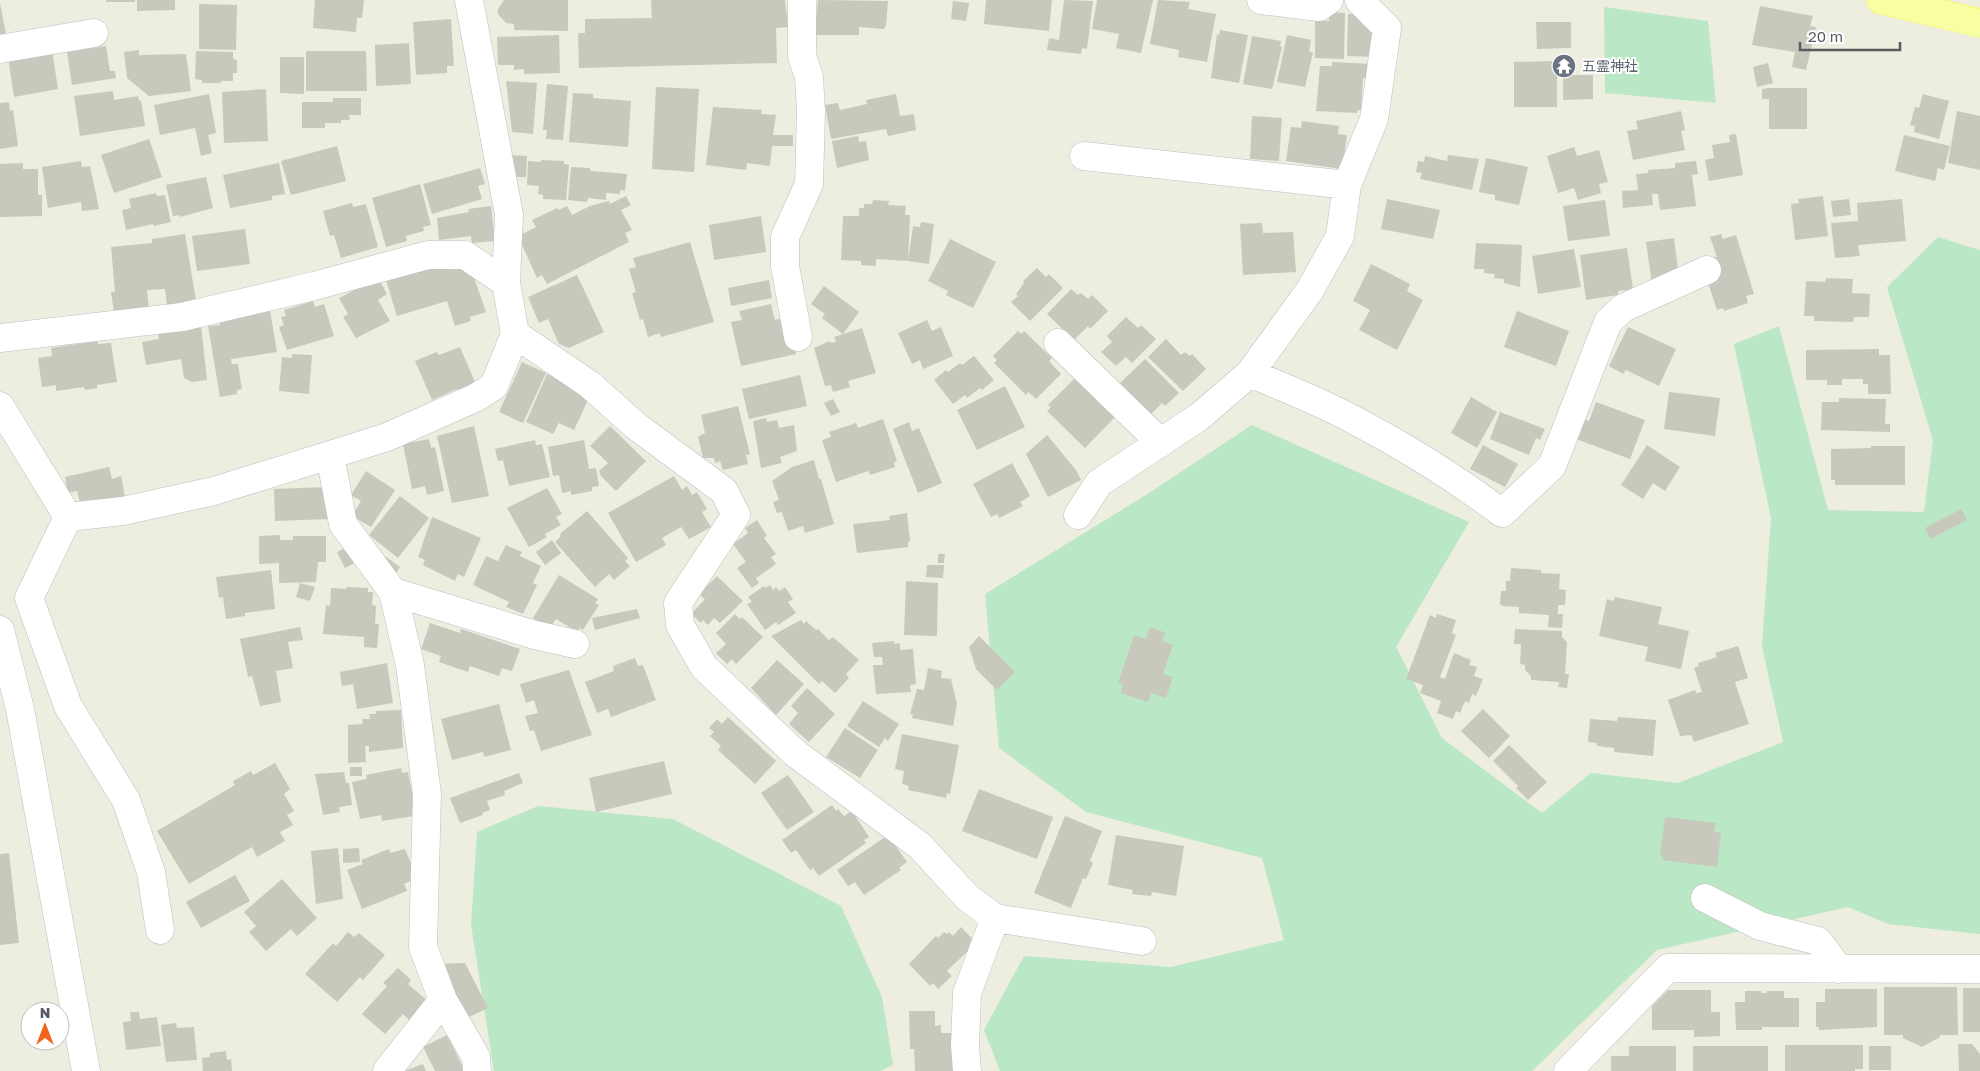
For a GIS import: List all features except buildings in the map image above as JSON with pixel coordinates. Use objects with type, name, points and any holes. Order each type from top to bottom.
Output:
[{"type":"main road","points":[[1881,0],[1980,23]]},
{"type":"street","points":[[68,517],[122,511],[214,491],[387,437],[477,397],[494,386],[515,334],[506,283],[510,215],[469,0]]},
{"type":"street","points":[[798,337],[784,266],[786,237],[810,184],[811,112],[808,77],[802,56],[802,0]]},
{"type":"street","points":[[1261,0],[1318,7],[1329,0]]},
{"type":"street","points":[[1078,515],[1099,483],[1199,417],[1250,373],[1310,290],[1340,236],[1347,185],[1374,119],[1387,35],[1387,28],[1360,0]]},
{"type":"street","points":[[0,50],[94,33]]},
{"type":"street","points":[[1084,156],[1347,185]]},
{"type":"street","points":[[0,338],[182,317],[314,286],[428,255],[465,255],[506,283]]},
{"type":"street","points":[[1250,373],[1352,418],[1460,482],[1502,513],[1552,466],[1608,322],[1623,308],[1707,270]]},
{"type":"street","points":[[515,334],[589,384],[636,426],[724,491],[736,515],[678,603],[680,625],[704,667],[795,753],[920,846],[967,898],[994,918],[1142,940]]},
{"type":"street","points":[[1058,343],[1161,443]]},
{"type":"street","points":[[0,406],[68,517]]},
{"type":"street","points":[[330,455],[343,524],[393,592],[410,664],[427,794],[422,947],[443,1000],[476,1057],[477,1071]]},
{"type":"street","points":[[68,517],[29,598],[68,706],[126,800],[151,872],[160,930]]},
{"type":"street","points":[[393,592],[535,635],[575,644]]},
{"type":"street","points":[[0,630],[10,710],[86,1071]]},
{"type":"street","points":[[1705,898],[1760,926],[1818,940],[1839,969]]},
{"type":"street","points":[[967,1071],[965,1045],[967,994],[994,918]]},
{"type":"street","points":[[1568,1071],[1668,968],[1980,969]]},
{"type":"street","points":[[387,1071],[443,1000]]},
{"type":"green space","points":[[1604,7],[1708,21],[1716,103],[1605,93]]},
{"type":"green space","points":[[1938,237],[1980,250],[1980,934],[1888,924],[1848,907],[1657,950],[1532,1071],[1000,1071],[984,1030],[1024,956],[1171,967],[1284,940],[1262,858],[1086,812],[999,748],[985,594],[1146,495],[1252,425],[1469,522],[1396,647],[1442,738],[1542,813],[1591,773],[1678,783],[1783,742],[1762,646],[1771,518],[1734,344],[1779,326],[1828,510],[1924,512],[1933,440],[1887,287]]},
{"type":"green space","points":[[538,806],[673,819],[841,906],[882,997],[893,1065],[880,1071],[494,1071],[471,925],[477,832]]},
{"type":"place","name":"五霊神社","points":[[1564,66]]}]
